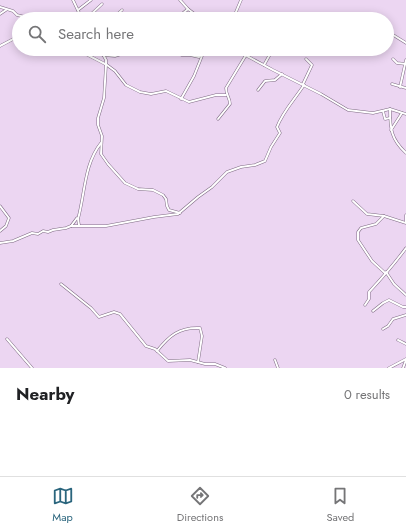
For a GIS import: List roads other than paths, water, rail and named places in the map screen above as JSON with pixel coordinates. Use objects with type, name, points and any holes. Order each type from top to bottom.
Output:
[{"type":"street","points":[[73,0],[78,10],[91,0]]},
{"type":"street","points":[[180,0],[192,12]]},
{"type":"street","points":[[236,12],[241,0]]},
{"type":"street","points":[[93,12],[102,4]]},
{"type":"street","points":[[0,7],[13,12]]},
{"type":"street","points":[[184,12],[188,9]]},
{"type":"street","points":[[0,14],[6,10]]},
{"type":"street","points":[[394,36],[406,43]]},
{"type":"street","points":[[0,46],[12,40]]},
{"type":"street","points":[[90,56],[106,64],[115,71],[126,84],[140,92],[151,94],[166,91],[189,102],[216,94],[226,95]]},
{"type":"street","points":[[103,56],[106,64],[104,98],[98,118],[102,142],[101,152],[104,160],[125,183],[139,190],[158,192],[164,196],[169,210],[180,213]]},
{"type":"street","points":[[181,99],[194,76],[202,56],[194,56]]},
{"type":"street","points":[[218,119],[230,104],[226,95],[227,86],[245,56]]},
{"type":"street","points":[[248,56],[322,94],[348,110],[373,113],[390,109],[406,114]]},
{"type":"street","points":[[264,65],[269,56]]},
{"type":"street","points":[[0,243],[13,241],[32,233],[38,234],[64,229],[71,226],[106,226],[180,213],[191,202],[212,188],[227,172],[265,161],[271,147],[280,134],[277,127],[278,124],[303,84],[312,65],[306,59]]},
{"type":"street","points":[[393,59],[397,62],[406,64]]},
{"type":"street","points":[[400,87],[406,60]]},
{"type":"street","points":[[258,90],[265,81],[275,80],[282,74]]},
{"type":"street","points":[[392,84],[406,88]]},
{"type":"street","points":[[390,109],[391,131],[395,141],[406,153]]},
{"type":"street","points":[[383,111],[385,119],[390,118]]},
{"type":"street","points":[[391,131],[402,113]]},
{"type":"street","points":[[79,225],[79,216],[89,168],[95,151],[102,142]]},
{"type":"street","points":[[353,201],[367,214],[384,216],[406,223],[406,215]]},
{"type":"street","points":[[0,206],[10,218],[6,226],[0,231]]},
{"type":"street","points":[[71,226],[79,216]]},
{"type":"street","points":[[384,216],[373,226],[359,229],[357,237],[372,261],[385,272],[394,284],[406,295]]},
{"type":"street","points":[[365,305],[369,299],[369,292],[406,248]]},
{"type":"street","points":[[62,284],[91,308],[99,318],[114,312],[120,314],[146,346],[157,351],[168,361],[184,360],[214,364],[225,368]]},
{"type":"street","points":[[373,311],[389,300],[403,307],[406,306]]},
{"type":"street","points":[[383,329],[388,326],[393,319],[406,315]]},
{"type":"street","points":[[157,351],[166,340],[181,330],[200,328],[202,336],[198,362]]},
{"type":"street","points":[[7,339],[32,368]]},
{"type":"street","points":[[398,340],[406,344]]},
{"type":"street","points":[[275,360],[278,368]]},
{"type":"street","points":[[389,368],[406,361]]},
{"type":"street","points":[[403,368],[406,361]]},
{"type":"street","points":[[213,368],[214,364]]}]
